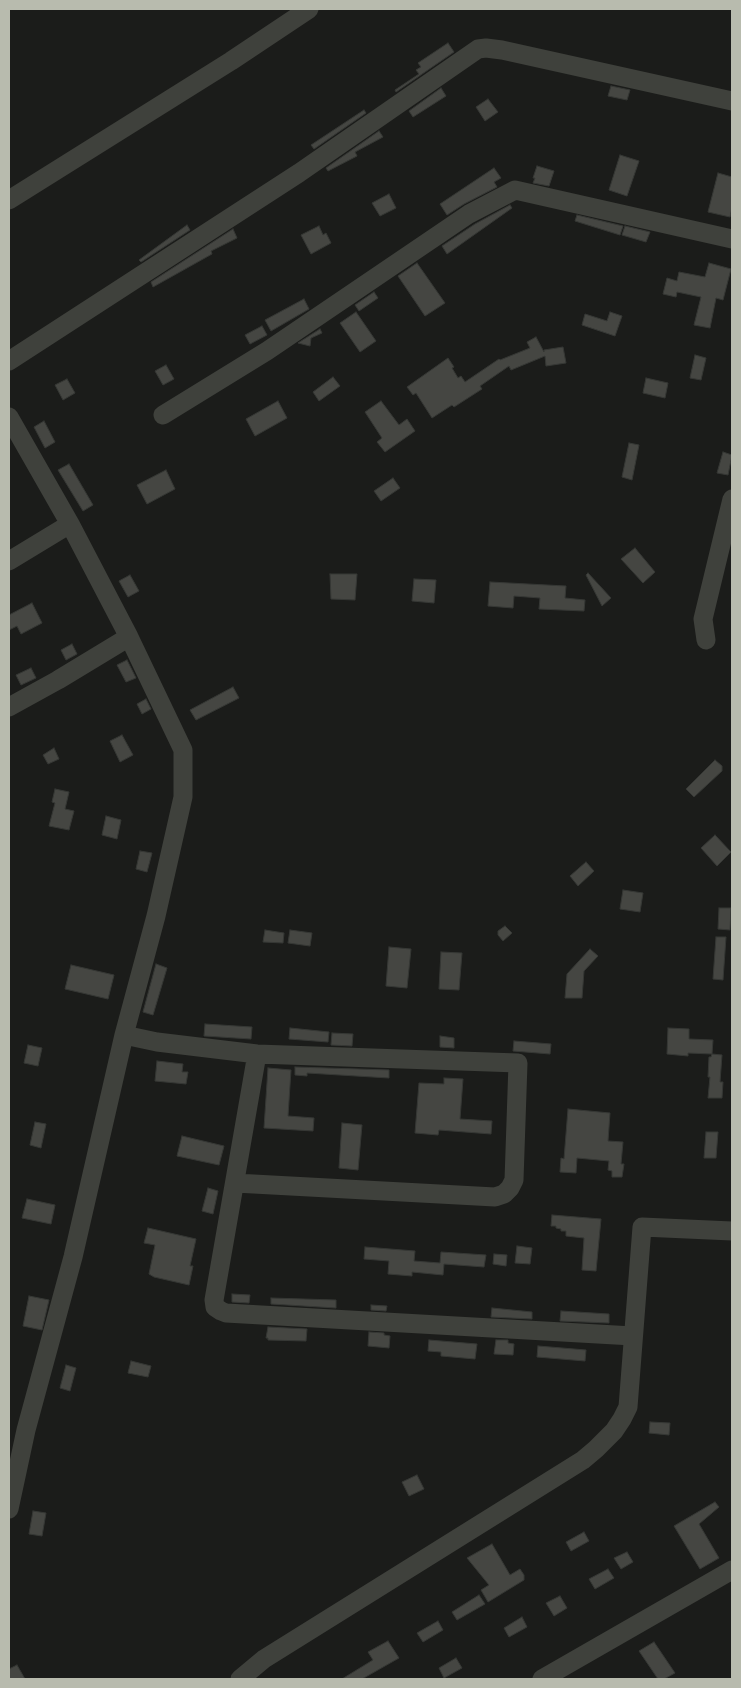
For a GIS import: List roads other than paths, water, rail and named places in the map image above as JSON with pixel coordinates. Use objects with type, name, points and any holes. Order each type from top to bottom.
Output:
[{"type":"street","points":[[9,200],[231,61],[309,9]]},
{"type":"street","points":[[9,361],[299,173],[478,48],[502,50],[732,101]]},
{"type":"street","points":[[163,415],[267,351],[469,214],[515,190],[732,238]]},
{"type":"street","points":[[9,416],[70,524],[130,637],[183,750],[183,798],[156,916],[124,1035],[73,1257],[26,1430],[9,1509]]},
{"type":"street","points":[[706,640],[703,619],[732,499]]},
{"type":"street","points":[[9,561],[70,524]]},
{"type":"street","points":[[9,707],[130,637]]},
{"type":"street","points":[[124,1035],[157,1042],[257,1054],[518,1063],[514,1180],[504,1194],[496,1197],[234,1183]]},
{"type":"street","points":[[257,1054],[214,1300],[215,1307],[220,1311],[236,1314],[633,1336]]},
{"type":"street","points":[[240,1679],[264,1659],[583,1460],[596,1449],[614,1431],[628,1407],[642,1227],[732,1231]]},
{"type":"street","points":[[542,1679],[732,1570]]}]
